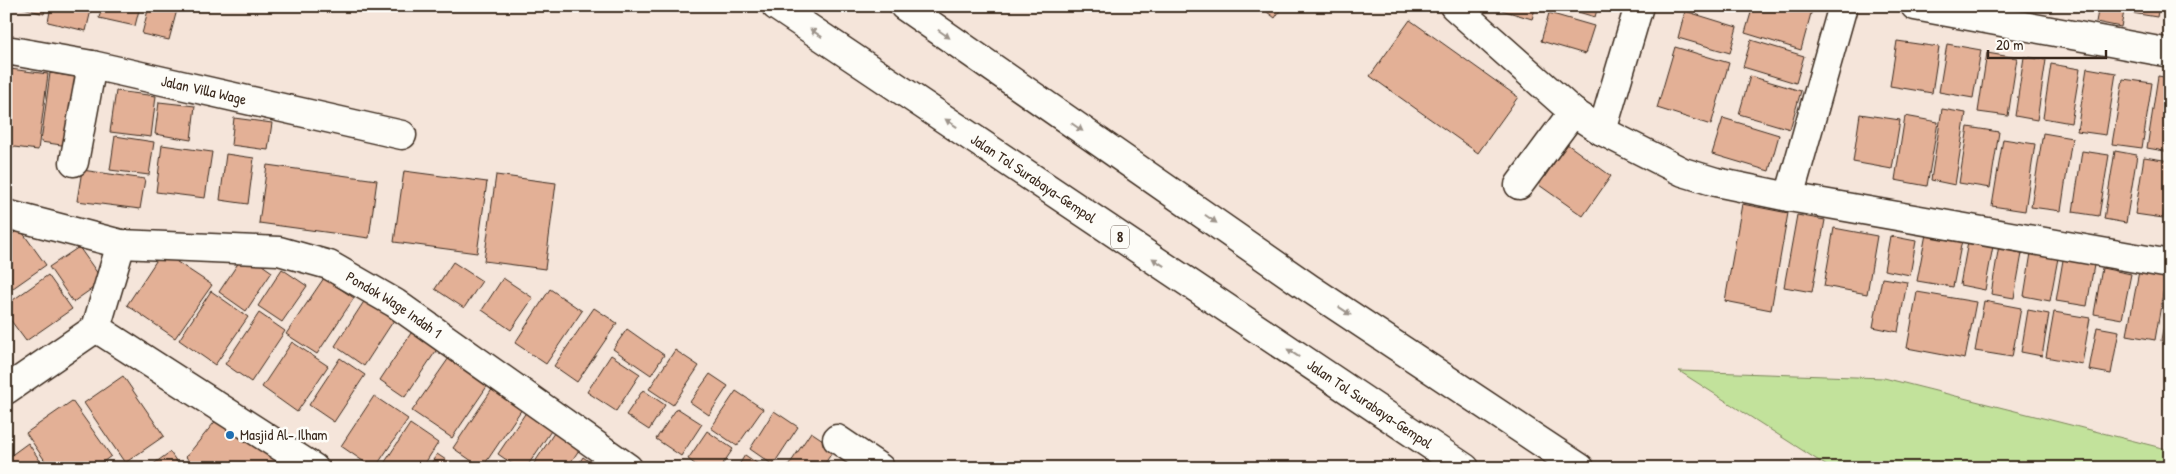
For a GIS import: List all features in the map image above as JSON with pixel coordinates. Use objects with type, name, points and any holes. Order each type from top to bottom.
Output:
[{"type":"main road","name":"Jalan Tol Surabaya–Gempol","points":[[776,6],[1465,468]]},
{"type":"main road","points":[[904,6],[1309,288],[1580,468]]},
{"type":"main road","points":[[1454,6],[1573,112],[1602,131],[1683,172],[1716,182],[1789,197],[2170,264]]},
{"type":"main road","points":[[1602,131],[1639,6]]},
{"type":"main road","points":[[1789,197],[1843,6]]},
{"type":"main road","points":[[1915,6],[2170,53]]},
{"type":"main road","name":"Jalan Villa Wage","points":[[6,50],[92,65],[402,135]]},
{"type":"main road","points":[[74,162],[92,65]]},
{"type":"main road","points":[[1519,185],[1573,112]]},
{"type":"main road","name":"Pondok Wage Indah 1","points":[[6,214],[121,244],[279,251],[330,265],[395,303],[628,468]]},
{"type":"main road","points":[[6,390],[96,328],[121,244]]},
{"type":"main road","points":[[96,328],[314,468]]},
{"type":"main road","points":[[837,439],[880,468]]},
{"type":"green space","points":[[1679,371],[1884,378],[2170,450],[2170,468],[1830,468]]},
{"type":"building","points":[[17,6],[46,6],[44,14]]},
{"type":"building","points":[[51,6],[92,6],[86,31],[48,22]]},
{"type":"building","points":[[102,6],[140,6],[135,26],[99,18]]},
{"type":"building","points":[[149,6],[178,6],[169,40],[142,34]]},
{"type":"building","points":[[1259,6],[1283,6],[1275,18]]},
{"type":"building","points":[[1488,6],[1536,6],[1532,19]]},
{"type":"building","points":[[1558,6],[1598,6],[1595,17]]},
{"type":"building","points":[[1753,6],[1813,6],[1801,50],[1745,33]]},
{"type":"building","points":[[2099,6],[2125,6],[2121,27],[2096,22]]},
{"type":"building","points":[[2133,6],[2159,6],[2157,17],[2132,13]]},
{"type":"building","points":[[2167,6],[2170,6],[2170,24],[2165,23]]},
{"type":"building","points":[[1685,11],[1737,27],[1730,53],[1678,38]]},
{"type":"building","points":[[1549,13],[1594,26],[1585,54],[1541,41]]},
{"type":"building","points":[[1410,20],[1518,97],[1478,153],[1370,76]]},
{"type":"building","points":[[1751,40],[1804,56],[1796,83],[1743,67]]},
{"type":"building","points":[[1897,41],[1939,47],[1932,93],[1890,86]]},
{"type":"building","points":[[1947,44],[1981,50],[1973,98],[1939,92]]},
{"type":"building","points":[[1675,47],[1729,63],[1711,125],[1657,108]]},
{"type":"building","points":[[1987,53],[2017,58],[2008,116],[1978,112]]},
{"type":"building","points":[[2024,57],[2046,60],[2037,120],[2015,116]]},
{"type":"building","points":[[2051,64],[2080,69],[2071,123],[2043,118]]},
{"type":"building","points":[[2087,68],[2116,73],[2106,135],[2077,131]]},
{"type":"building","points":[[10,69],[48,74],[38,150],[6,146],[6,93]]},
{"type":"building","points":[[50,73],[84,78],[75,147],[41,142]]},
{"type":"building","points":[[1750,76],[1801,91],[1790,129],[1739,114]]},
{"type":"building","points":[[2158,76],[2170,78],[2170,152],[2147,148]]},
{"type":"building","points":[[2123,79],[2152,83],[2142,148],[2112,144]]},
{"type":"building","points":[[116,91],[156,96],[151,137],[110,132]]},
{"type":"building","points":[[159,102],[195,106],[191,140],[155,134]]},
{"type":"building","points":[[1942,109],[1966,113],[1955,185],[1931,180]]},
{"type":"building","points":[[1860,114],[1900,120],[1892,169],[1853,162]]},
{"type":"building","points":[[1905,116],[1938,122],[1927,186],[1895,180]]},
{"type":"building","points":[[234,118],[272,123],[268,150],[231,145]]},
{"type":"building","points":[[1723,118],[1779,135],[1769,171],[1712,154]]},
{"type":"building","points":[[1968,127],[1999,132],[1990,188],[1959,183]]},
{"type":"building","points":[[2043,133],[2072,138],[2061,211],[2031,207]]},
{"type":"building","points":[[115,136],[154,142],[149,175],[110,170]]},
{"type":"building","points":[[2003,139],[2035,144],[2025,211],[1992,206]]},
{"type":"building","points":[[1567,144],[1611,176],[1583,216],[1539,185]]},
{"type":"building","points":[[162,145],[212,152],[205,198],[156,192]]},
{"type":"building","points":[[2082,151],[2109,155],[2099,216],[2073,212]]},
{"type":"building","points":[[2115,151],[2137,155],[2126,223],[2104,219]]},
{"type":"building","points":[[226,154],[254,158],[248,204],[220,200]]},
{"type":"building","points":[[2144,157],[2170,161],[2170,179],[2163,218],[2135,214]]},
{"type":"building","points":[[267,165],[377,180],[369,238],[259,223]]},
{"type":"building","points":[[82,170],[145,179],[140,209],[77,201]]},
{"type":"building","points":[[404,171],[487,182],[477,253],[394,242]]},
{"type":"building","points":[[496,175],[556,183],[545,269],[484,261]]},
{"type":"building","points":[[1742,204],[1788,213],[1771,310],[1725,301]]},
{"type":"building","points":[[1797,215],[1825,220],[1812,292],[1784,287]]},
{"type":"building","points":[[1834,228],[1877,236],[1867,294],[1824,286]]},
{"type":"building","points":[[20,229],[46,265],[6,293],[6,238]]},
{"type":"building","points":[[1926,234],[1962,240],[1953,287],[1917,281]]},
{"type":"building","points":[[1890,236],[1916,241],[1910,275],[1884,270]]},
{"type":"building","points":[[1968,242],[1993,246],[1985,290],[1960,285]]},
{"type":"building","points":[[1999,245],[2023,248],[2014,298],[1991,294]]},
{"type":"building","points":[[79,247],[103,281],[73,302],[49,267]]},
{"type":"building","points":[[162,252],[212,285],[175,338],[127,305]]},
{"type":"building","points":[[245,253],[272,272],[246,311],[219,292]]},
{"type":"building","points":[[2031,253],[2058,258],[2050,301],[2024,296]]},
{"type":"building","points":[[2063,260],[2094,265],[2087,306],[2056,301]]},
{"type":"building","points":[[453,262],[482,281],[464,308],[435,289]]},
{"type":"building","points":[[2102,268],[2131,274],[2122,319],[2094,314]]},
{"type":"building","points":[[282,269],[307,286],[282,322],[258,306]]},
{"type":"building","points":[[2139,271],[2166,276],[2155,340],[2127,335]]},
{"type":"building","points":[[48,275],[72,309],[26,341],[6,314],[6,305]]},
{"type":"building","points":[[324,278],[354,298],[317,354],[286,334]]},
{"type":"building","points":[[503,278],[533,298],[511,330],[482,310]]},
{"type":"building","points":[[1882,278],[1907,282],[1898,332],[1873,327]]},
{"type":"building","points":[[550,289],[582,311],[546,364],[515,343]]},
{"type":"building","points":[[211,291],[248,317],[215,365],[179,340]]},
{"type":"building","points":[[1917,292],[1976,302],[1965,359],[1907,348]]},
{"type":"building","points":[[2170,292],[2170,342],[2161,341]]},
{"type":"building","points":[[365,300],[394,320],[364,366],[335,346]]},
{"type":"building","points":[[1984,301],[2021,308],[2012,357],[1975,351]]},
{"type":"building","points":[[594,308],[617,323],[577,382],[554,366]]},
{"type":"building","points":[[2028,310],[2049,314],[2042,356],[2021,352]]},
{"type":"building","points":[[2054,312],[2090,318],[2082,364],[2046,357]]},
{"type":"building","points":[[259,313],[285,331],[251,382],[225,364]]},
{"type":"building","points":[[417,324],[442,342],[405,397],[380,380]]},
{"type":"building","points":[[2097,327],[2119,331],[2111,374],[2089,370]]},
{"type":"building","points":[[627,329],[664,355],[651,375],[613,349]]},
{"type":"building","points":[[292,342],[328,366],[297,412],[262,387]]},
{"type":"building","points":[[675,350],[699,366],[673,405],[649,389]]},
{"type":"building","points":[[451,355],[490,382],[452,438],[412,411]]},
{"type":"building","points":[[611,355],[640,374],[616,411],[587,392]]},
{"type":"building","points":[[340,358],[365,375],[334,422],[309,405]]},
{"type":"building","points":[[710,374],[728,386],[709,415],[690,402]]},
{"type":"building","points":[[123,376],[164,436],[125,463],[84,403]]},
{"type":"building","points":[[497,382],[526,403],[482,468],[453,448]]},
{"type":"building","points":[[643,390],[665,405],[649,430],[626,415]]},
{"type":"building","points":[[736,391],[763,409],[737,446],[711,428]]},
{"type":"building","points":[[374,396],[408,419],[375,468],[373,468],[341,446]]},
{"type":"building","points":[[72,401],[111,456],[95,468],[50,468],[26,433]]},
{"type":"building","points":[[533,402],[559,419],[526,468],[518,468],[498,454]]},
{"type":"building","points":[[677,408],[702,424],[681,456],[656,439]]},
{"type":"building","points":[[774,411],[798,427],[773,465],[750,449]]},
{"type":"building","name":"Masjid Al- Ilham","points":[[222,413],[296,468],[195,468],[186,457]]},
{"type":"building","points":[[410,424],[438,443],[422,468],[381,468]]},
{"type":"building","points":[[556,430],[581,447],[567,468],[531,468]]},
{"type":"building","points":[[707,431],[733,449],[720,468],[700,468],[688,459]]},
{"type":"building","points":[[811,432],[835,448],[822,468],[787,468]]},
{"type":"building","points":[[28,443],[45,468],[6,468],[6,459]]},
{"type":"building","points":[[170,452],[181,468],[148,468]]},
{"type":"building","points":[[437,454],[458,468],[428,468]]},
{"type":"building","points":[[745,455],[764,468],[737,468]]},
{"type":"building","points":[[583,457],[598,468],[576,468]]},
{"type":"place","name":"Masjid Al- Ilham","points":[[230,435]]}]
